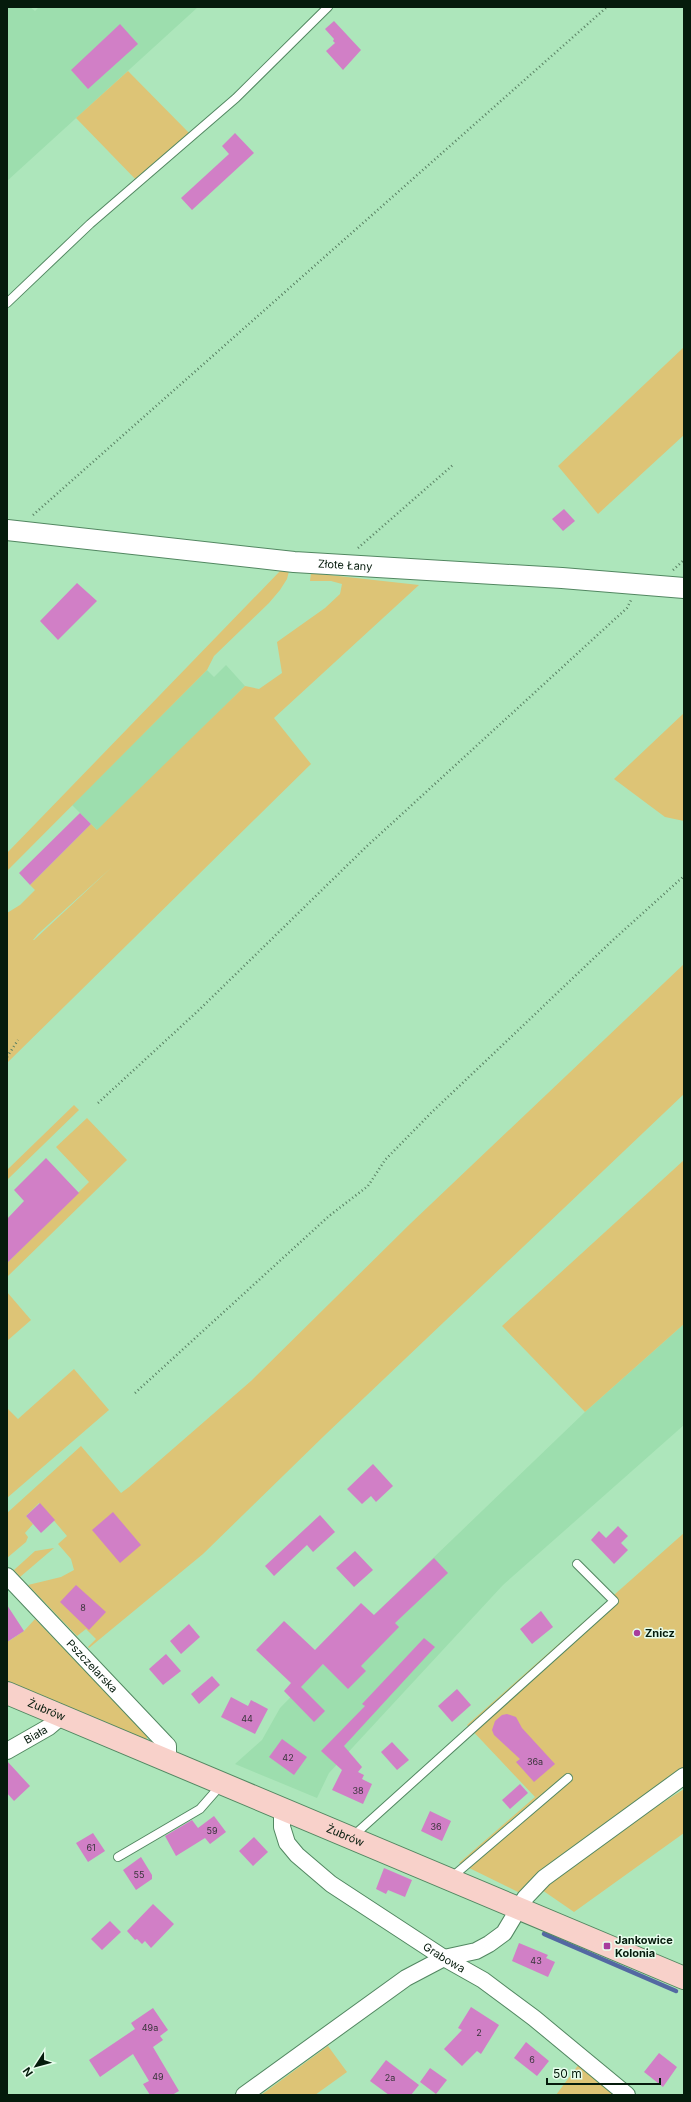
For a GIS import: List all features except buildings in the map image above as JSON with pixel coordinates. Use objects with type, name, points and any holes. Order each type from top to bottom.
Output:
[{"type":"main road","name":"Żubrów","points":[[7,1693],[168,1760],[448,1881],[684,1978]]},
{"type":"street","name":"Złote Łany","points":[[15,531],[287,561],[562,578],[684,588]]},
{"type":"street","name":"Pszczelarska","points":[[8,1578],[168,1746],[168,1760]]},
{"type":"street","name":"Biała","points":[[7,1751],[49,1727],[62,1716]]},
{"type":"street","points":[[244,2095],[406,1978],[444,1958],[476,1951],[489,1944],[504,1933],[525,1898],[544,1878],[684,1776]]},
{"type":"street","name":"Grabowa","points":[[282,1810],[282,1827],[288,1842],[298,1855],[331,1884],[444,1958],[483,1980],[534,2018],[627,2095]]},
{"type":"lane","points":[[7,303],[90,224],[236,98],[328,7]]},
{"type":"lane","points":[[350,1839],[614,1601],[577,1564]]},
{"type":"lane","points":[[448,1881],[568,1778]]},
{"type":"lane","points":[[118,1857],[200,1809],[222,1784]]},
{"type":"path","points":[[15,531],[607,7]]},
{"type":"path","points":[[346,565],[356,550],[454,464]]},
{"type":"path","points":[[98,1103],[200,1009],[366,847],[627,608],[634,596],[636,584]]},
{"type":"path","points":[[135,1393],[329,1216],[368,1186],[384,1160],[431,1113],[613,940],[684,876]]},
{"type":"path","points":[[7,1057],[18,1040]]},
{"type":"shaded area","points":[[7,7],[30,7],[35,11],[39,7],[198,7],[7,181]]},
{"type":"shaded area","points":[[128,71],[195,139],[141,185],[76,118]]},
{"type":"shaded area","points":[[684,347],[684,435],[598,514],[558,466]]},
{"type":"shaded area","points":[[281,570],[289,571],[287,579],[269,603],[214,656],[207,670],[7,871],[7,853]]},
{"type":"shaded area","points":[[311,573],[419,585],[274,718],[311,764],[7,1063],[7,913],[20,905],[35,890],[30,885],[91,824],[97,830],[245,686],[259,689],[282,673],[277,642],[325,608],[340,594],[342,584],[331,581],[310,581]],"holes":[[[112,867],[34,940],[38,934]]]},
{"type":"shaded area","points":[[226,665],[245,686],[98,831],[72,805],[207,670],[214,677]]},
{"type":"shaded area","points":[[684,713],[684,821],[665,817],[614,779]]},
{"type":"shaded area","points":[[684,964],[684,1094],[325,1435],[203,1554],[89,1648],[88,1647],[96,1639],[86,1629],[77,1636],[28,1585],[61,1577],[74,1570],[71,1559],[58,1544],[67,1536],[39,1503],[26,1516],[33,1524],[25,1533],[28,1537],[26,1542],[7,1558],[7,1513],[81,1446],[121,1493],[129,1487],[251,1381],[411,1223]]},
{"type":"shaded area","points":[[74,1105],[79,1110],[7,1180],[7,1170]]},
{"type":"shaded area","points":[[87,1118],[127,1160],[7,1277],[7,1263],[89,1182],[56,1147]]},
{"type":"shaded area","points":[[684,1160],[684,1324],[585,1412],[502,1326]]},
{"type":"shaded area","points":[[7,1292],[31,1320],[7,1341]]},
{"type":"shaded area","points":[[684,1324],[684,1425],[503,1585],[329,1773],[317,1798],[235,1764],[262,1740],[280,1708],[327,1660],[585,1412]]},
{"type":"shaded area","points":[[74,1369],[109,1410],[7,1498],[7,1408],[18,1419]]},
{"type":"shaded area","points":[[684,1533],[684,1768],[541,1876],[524,1895],[459,1863],[535,1797],[467,1725]]},
{"type":"shaded area","points":[[54,1548],[20,1577],[14,1570],[35,1551]]},
{"type":"shaded area","points":[[35,1619],[138,1726],[148,1732],[146,1743],[7,1683],[7,1638],[9,1641],[24,1631]]},
{"type":"shaded area","points":[[684,1789],[684,1833],[574,1912],[542,1890],[631,1823]]},
{"type":"shaded area","points":[[328,2046],[347,2072],[315,2095],[261,2095]]},
{"type":"shaded area","points":[[582,2060],[621,2095],[556,2095]]},
{"type":"waterway","points":[[544,1934],[676,1991]]},
{"type":"place","name":"Znicz","points":[[637,1633]]},
{"type":"place","name":"Jankowice Kolonia","points":[[607,1946]]}]
